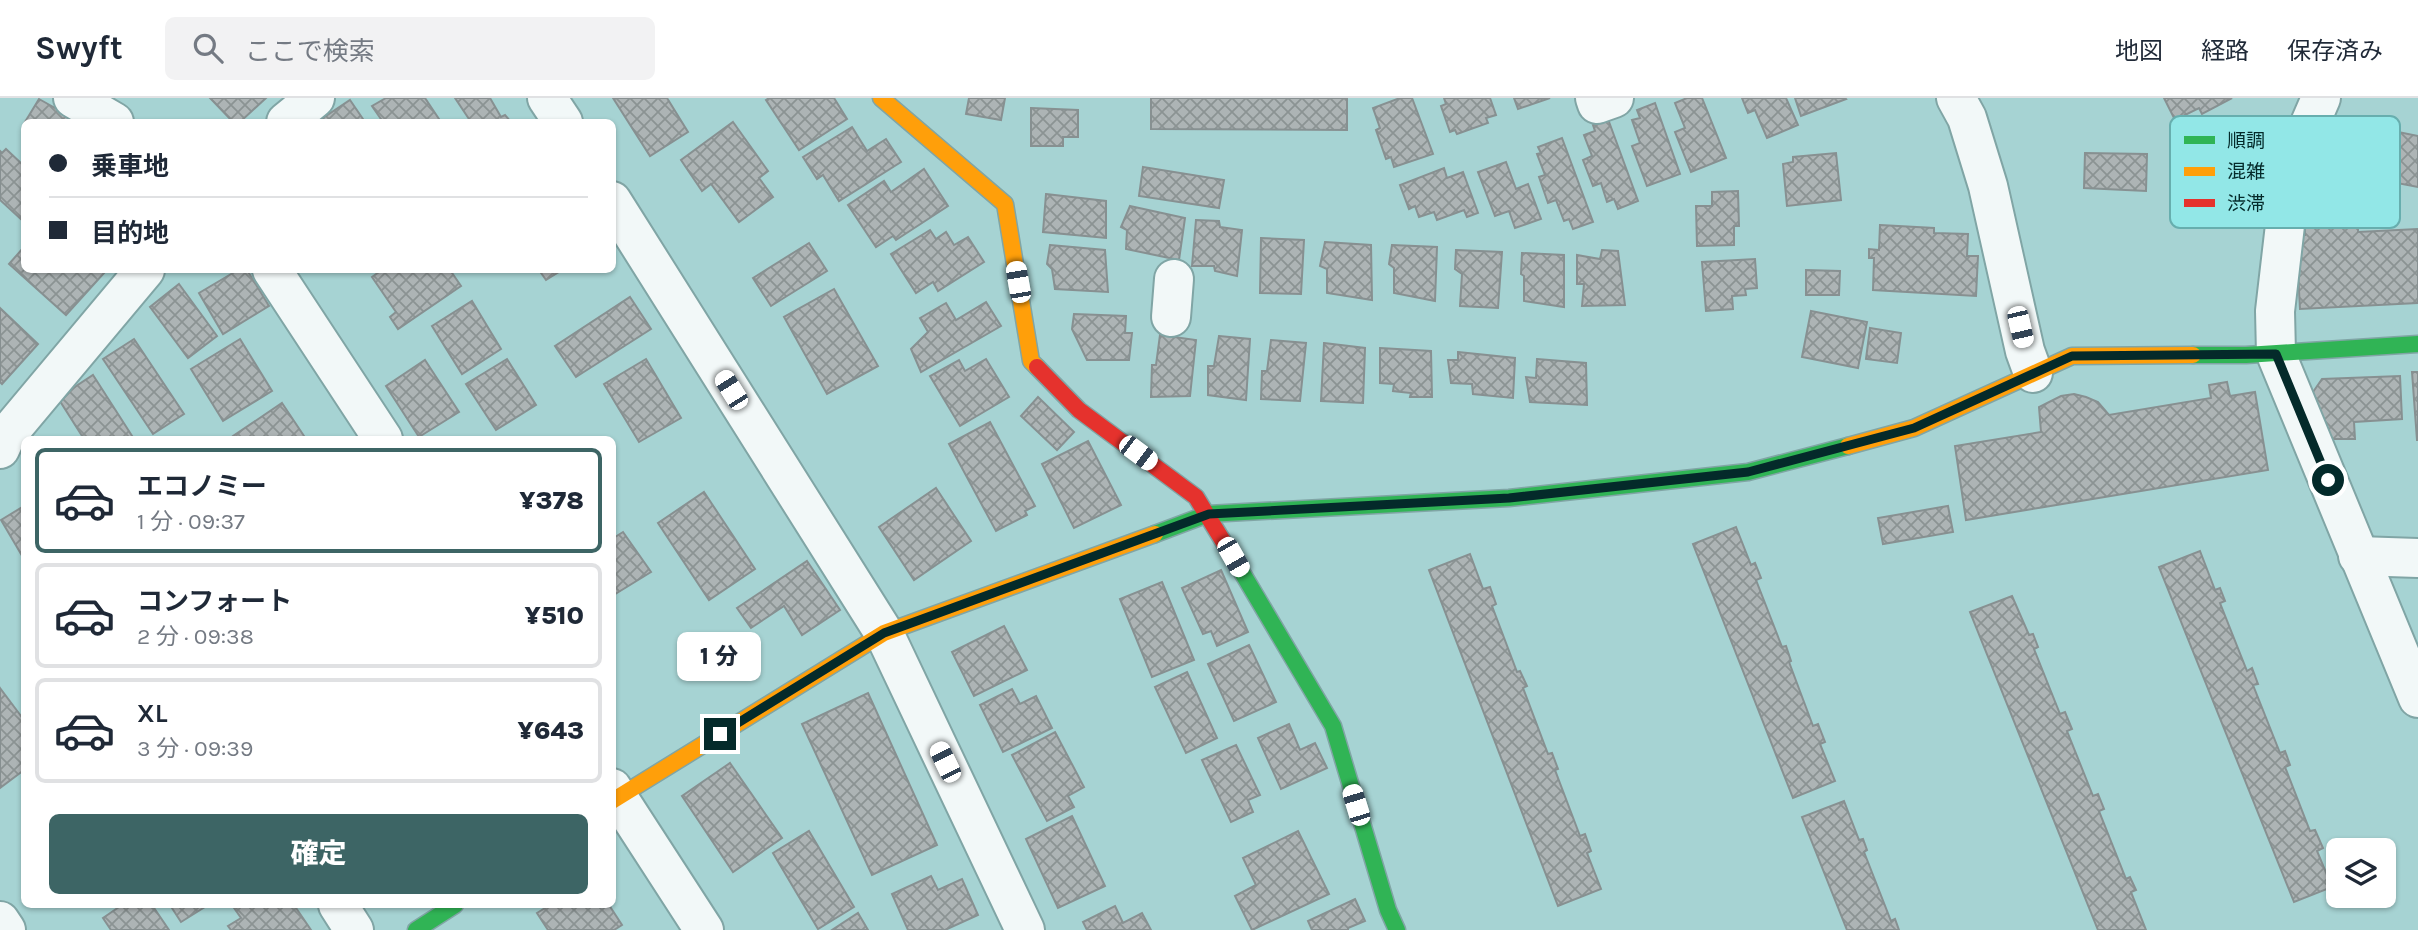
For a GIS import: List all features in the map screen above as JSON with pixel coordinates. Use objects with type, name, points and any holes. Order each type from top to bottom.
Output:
[{"type":"street","points":[[73,98],[109,119]]},
{"type":"street","points":[[290,119],[315,98]]},
{"type":"street","points":[[547,98],[561,119]]},
{"type":"street","points":[[881,98],[1004,204],[1031,361],[1079,410],[1196,497],[1209,514],[1333,726],[1388,910],[1397,930]]},
{"type":"street","points":[[1595,98],[1597,104],[1614,98]]},
{"type":"street","points":[[1956,98],[1967,118],[1988,186],[2025,351],[2033,373]]},
{"type":"street","points":[[2313,116],[2321,98]]},
{"type":"street","points":[[616,207],[884,633],[1025,930]]},
{"type":"street","points":[[2285,228],[2275,312],[2276,354],[2418,698]]},
{"type":"street","points":[[10,445],[143,273]]},
{"type":"street","points":[[274,273],[381,436]]},
{"type":"street","points":[[1171,317],[1174,279]]},
{"type":"street","points":[[616,795],[884,633],[1209,514],[1509,498],[1748,472],[1914,428],[2072,356],[2276,354],[2418,344]]},
{"type":"street","points":[[2358,556],[2418,558]]},
{"type":"street","points":[[616,798],[704,930]]},
{"type":"street","points":[[340,908],[354,930]]},
{"type":"street","points":[[416,930],[450,908]]},
{"type":"street","points":[[0,921],[6,930]]},
{"type":"building","points":[[210,98],[266,98],[243,119],[230,119]]},
{"type":"building","points":[[386,98],[425,98],[439,119],[381,119],[372,106]]},
{"type":"building","points":[[455,98],[490,98],[501,117],[505,115],[508,119],[469,119]]},
{"type":"building","points":[[613,98],[667,98],[688,132],[650,156]]},
{"type":"building","points":[[834,98],[847,119],[799,150],[766,100]]},
{"type":"building","points":[[969,98],[1005,98],[1001,120],[966,114]]},
{"type":"building","points":[[1151,98],[1347,98],[1347,130],[1151,129]]},
{"type":"building","points":[[1400,98],[1412,98],[1433,154],[1394,167],[1391,157],[1386,159],[1376,130],[1380,128],[1373,108]]},
{"type":"building","points":[[1444,98],[1490,98],[1496,115],[1486,118],[1488,123],[1457,134],[1455,130],[1450,132],[1441,106],[1446,104]]},
{"type":"building","points":[[1514,98],[1550,98],[1518,109]]},
{"type":"building","points":[[1687,98],[1702,98],[1726,158],[1691,172],[1675,132],[1685,128],[1675,103]]},
{"type":"building","points":[[1742,98],[1786,98],[1798,125],[1767,138],[1755,110],[1748,113]]},
{"type":"building","points":[[1795,98],[1845,98],[1846,99],[1801,116]]},
{"type":"building","points":[[2164,98],[2232,98],[2202,114],[2199,108],[2183,116],[2173,116]]},
{"type":"building","points":[[39,99],[75,119],[27,119]]},
{"type":"building","points":[[350,100],[363,119],[324,119]]},
{"type":"building","points":[[1655,103],[1680,174],[1647,186],[1632,146],[1640,143],[1632,120],[1640,118],[1637,110]]},
{"type":"building","points":[[1031,108],[1078,110],[1078,137],[1063,137],[1063,146],[1031,146]]},
{"type":"building","points":[[1608,119],[1638,201],[1618,209],[1614,199],[1607,202],[1601,183],[1593,186],[1583,160],[1592,156],[1584,135],[1595,131],[1593,125]]},
{"type":"building","points":[[733,122],[768,171],[759,178],[773,197],[739,222],[711,184],[702,191],[681,160]]},
{"type":"building","points":[[852,127],[867,151],[886,139],[901,162],[839,201],[823,175],[817,179],[803,157]]},
{"type":"building","points":[[2400,132],[2418,136],[2418,187],[2400,184]]},
{"type":"building","points":[[1562,138],[1593,222],[1573,229],[1569,219],[1564,221],[1556,200],[1548,203],[1539,177],[1545,175],[1537,154],[1541,153],[1538,147]]},
{"type":"building","points":[[6,149],[21,163],[21,219],[0,200],[0,151],[2,153]]},
{"type":"building","points":[[1836,153],[1841,200],[1787,206],[1783,164],[1793,162],[1793,157]]},
{"type":"building","points":[[2085,153],[2147,154],[2146,191],[2084,188]]},
{"type":"building","points":[[1506,162],[1516,189],[1528,184],[1541,219],[1515,228],[1509,211],[1495,216],[1478,172]]},
{"type":"building","points":[[1143,167],[1224,180],[1219,208],[1139,196]]},
{"type":"building","points":[[1444,168],[1447,178],[1463,172],[1478,213],[1467,217],[1464,210],[1437,220],[1434,212],[1419,217],[1415,206],[1409,209],[1400,185]]},
{"type":"building","points":[[924,169],[948,206],[896,240],[893,236],[876,247],[848,205],[884,181],[891,192]]},
{"type":"building","points":[[1738,191],[1739,226],[1734,226],[1734,245],[1697,246],[1696,206],[1712,206],[1712,192]]},
{"type":"building","points":[[1046,194],[1106,201],[1106,238],[1043,232]]},
{"type":"building","points":[[1130,206],[1185,218],[1179,260],[1126,249],[1127,230],[1121,227]]},
{"type":"building","points":[[1196,220],[1219,221],[1220,227],[1242,230],[1237,276],[1215,271],[1214,266],[1192,266]]},
{"type":"building","points":[[1880,225],[1934,228],[1934,233],[1968,234],[1967,256],[1978,256],[1976,296],[1873,290],[1874,258],[1869,258],[1869,249],[1879,250]]},
{"type":"building","points":[[2305,228],[2358,228],[2358,232],[2418,229],[2418,303],[2300,309],[2296,235],[2305,235]]},
{"type":"building","points":[[930,230],[936,239],[946,232],[954,245],[968,237],[984,262],[938,291],[933,282],[916,293],[891,254]]},
{"type":"building","points":[[1261,238],[1304,240],[1301,294],[1260,293]]},
{"type":"building","points":[[1325,242],[1371,245],[1372,300],[1327,293],[1327,269],[1320,266]]},
{"type":"building","points":[[809,243],[827,271],[771,306],[753,278]]},
{"type":"building","points":[[1050,245],[1105,250],[1108,292],[1055,289],[1052,269],[1047,264]]},
{"type":"building","points":[[1392,245],[1437,247],[1435,301],[1394,293],[1394,268],[1389,264]]},
{"type":"building","points":[[21,250],[21,273],[104,273],[66,315],[9,264]]},
{"type":"building","points":[[1456,250],[1502,252],[1498,308],[1460,306],[1462,274],[1455,269]]},
{"type":"building","points":[[1602,250],[1618,251],[1625,305],[1582,306],[1584,284],[1577,284],[1577,255],[1600,259]]},
{"type":"building","points":[[1522,253],[1564,255],[1564,307],[1524,301]]},
{"type":"building","points":[[1755,259],[1757,288],[1745,289],[1746,295],[1732,296],[1733,309],[1706,311],[1702,262]]},
{"type":"building","points":[[1806,270],[1840,271],[1839,295],[1806,295]]},
{"type":"building","points":[[233,273],[249,273],[269,306],[223,334],[199,293]]},
{"type":"building","points":[[378,273],[452,273],[461,286],[398,329],[390,317],[396,312],[372,277]]},
{"type":"building","points":[[541,273],[557,273],[546,280]]},
{"type":"building","points":[[179,284],[217,336],[188,358],[150,307]]},
{"type":"building","points":[[834,289],[878,366],[827,394],[784,317]]},
{"type":"building","points":[[630,297],[651,329],[576,377],[555,346]]},
{"type":"building","points":[[472,301],[501,349],[462,374],[432,326]]},
{"type":"building","points":[[986,302],[1001,326],[921,372],[911,349],[928,332],[920,318],[946,303],[956,320]]},
{"type":"building","points":[[0,308],[38,344],[2,384],[0,382]]},
{"type":"building","points":[[1811,311],[1867,322],[1858,368],[1802,357]]},
{"type":"building","points":[[1074,314],[1126,316],[1125,333],[1132,333],[1129,360],[1087,360],[1072,329]]},
{"type":"building","points":[[1870,328],[1901,333],[1897,363],[1866,359]]},
{"type":"building","points":[[1160,335],[1196,340],[1190,396],[1151,397],[1152,365],[1156,365]]},
{"type":"building","points":[[1219,336],[1250,339],[1246,400],[1208,395],[1208,366],[1214,366]]},
{"type":"building","points":[[134,339],[184,414],[153,434],[103,359]]},
{"type":"building","points":[[240,339],[272,391],[223,421],[191,369]]},
{"type":"building","points":[[1271,340],[1306,343],[1300,401],[1261,399],[1262,371],[1267,371]]},
{"type":"building","points":[[1324,343],[1365,348],[1363,403],[1321,401]]},
{"type":"building","points":[[1380,348],[1431,351],[1432,397],[1410,397],[1411,393],[1393,391],[1394,384],[1380,383]]},
{"type":"building","points":[[1458,352],[1515,358],[1513,398],[1473,394],[1472,384],[1451,383],[1448,360],[1458,360]]},
{"type":"building","points":[[507,359],[536,405],[496,430],[466,384]]},
{"type":"building","points":[[646,359],[681,418],[639,442],[604,384]]},
{"type":"building","points":[[986,359],[1009,397],[960,426],[930,376],[959,360],[965,371]]},
{"type":"building","points":[[1537,359],[1586,363],[1587,405],[1530,402],[1526,377],[1536,378]]},
{"type":"building","points":[[425,360],[459,412],[418,436],[386,386]]},
{"type":"building","points":[[2412,372],[2418,372],[2418,440],[2417,440]]},
{"type":"building","points":[[93,375],[132,436],[82,436],[58,398]]},
{"type":"building","points":[[2400,376],[2402,419],[2354,422],[2355,439],[2330,439],[2311,395],[2322,379]]},
{"type":"building","points":[[2227,382],[2230,396],[2255,392],[2268,470],[1966,520],[1955,446],[2041,432],[2039,407],[2061,396],[2074,394],[2086,397],[2098,402],[2109,415],[2211,398],[2209,385]]},
{"type":"building","points":[[1038,397],[1074,432],[1057,450],[1021,416]]},
{"type":"building","points":[[282,403],[304,436],[233,436]]},
{"type":"building","points":[[990,422],[1035,506],[1025,511],[1027,515],[996,531],[949,444]]},
{"type":"building","points":[[1088,441],[1121,505],[1074,528],[1042,464]]},
{"type":"building","points":[[936,488],[971,541],[914,580],[879,527]]},
{"type":"building","points":[[704,492],[755,569],[709,600],[658,523]]},
{"type":"building","points":[[1948,506],[1953,532],[1883,544],[1878,518]]},
{"type":"building","points":[[21,508],[21,554],[1,520]]},
{"type":"building","points":[[1736,527],[1751,565],[1755,563],[1761,578],[1756,580],[1782,647],[1786,646],[1791,661],[1789,662],[1813,726],[1818,724],[1825,742],[1820,744],[1835,781],[1793,798],[1693,544]]},
{"type":"building","points":[[623,532],[651,572],[616,594],[616,536]]},
{"type":"building","points":[[2200,551],[2215,590],[2220,588],[2225,601],[2220,603],[2247,671],[2252,668],[2258,684],[2253,685],[2280,753],[2285,751],[2290,765],[2285,767],[2310,831],[2315,830],[2323,848],[2317,851],[2326,873],[2326,889],[2294,902],[2159,567]]},
{"type":"building","points":[[1470,554],[1483,589],[1490,587],[1496,604],[1492,606],[1517,672],[1520,671],[1527,686],[1523,688],[1548,754],[1552,753],[1558,769],[1555,770],[1580,836],[1585,834],[1591,851],[1587,853],[1601,889],[1558,906],[1429,570]]},
{"type":"building","points":[[807,561],[840,610],[802,635],[784,606],[751,628],[737,608]]},
{"type":"building","points":[[1221,570],[1248,632],[1217,646],[1211,631],[1203,634],[1182,588]]},
{"type":"building","points":[[1162,582],[1194,660],[1152,677],[1120,599]]},
{"type":"building","points":[[2012,596],[2029,635],[2033,634],[2038,647],[2034,649],[2060,714],[2065,712],[2072,729],[2067,731],[2093,796],[2098,794],[2104,809],[2099,811],[2126,879],[2130,877],[2136,890],[2131,892],[2146,930],[2098,930],[1970,612]]},
{"type":"building","points":[[1004,626],[1027,670],[974,696],[952,652]]},
{"type":"building","points":[[1249,645],[1276,702],[1234,721],[1208,664]]},
{"type":"building","points":[[1187,672],[1217,738],[1186,753],[1155,687]]},
{"type":"building","points":[[0,688],[21,716],[21,772],[0,788]]},
{"type":"building","points":[[1012,689],[1020,704],[1036,696],[1052,728],[1003,752],[980,705]]},
{"type":"building","points":[[868,693],[937,845],[872,875],[802,724]]},
{"type":"building","points":[[1289,724],[1300,750],[1315,743],[1327,768],[1281,789],[1258,738]]},
{"type":"building","points":[[1055,732],[1084,787],[1068,796],[1074,807],[1047,821],[1012,755]]},
{"type":"building","points":[[1236,745],[1260,795],[1248,800],[1253,812],[1231,822],[1202,760]]},
{"type":"building","points":[[730,763],[782,838],[733,872],[682,796]]},
{"type":"building","points":[[1844,801],[1859,840],[1863,839],[1867,850],[1864,852],[1891,921],[1895,919],[1899,930],[1847,930],[1802,817]]},
{"type":"building","points":[[1072,816],[1105,886],[1058,908],[1026,839]]},
{"type":"building","points":[[809,831],[854,907],[818,929],[773,853]]},
{"type":"building","points":[[1298,831],[1329,894],[1252,930],[1235,896],[1256,885],[1243,858]]},
{"type":"building","points":[[931,876],[938,890],[962,879],[978,915],[945,930],[908,930],[892,894]]},
{"type":"building","points":[[1355,899],[1365,921],[1348,930],[1312,930],[1308,921]]},
{"type":"building","points":[[1115,906],[1123,923],[1142,913],[1151,930],[1087,930],[1083,922]]},
{"type":"building","points":[[118,908],[154,908],[169,930],[111,930],[103,918]]},
{"type":"building","points":[[172,908],[203,908],[181,922]]},
{"type":"building","points":[[234,908],[296,908],[311,930],[231,930],[228,926],[241,918]]},
{"type":"building","points":[[545,908],[611,908],[622,925],[614,930],[548,930],[537,913]]},
{"type":"building","points":[[858,913],[868,930],[832,930]]},
{"type":"traffic: fast","points":[[2193,355],[2246,355],[2418,344]]},
{"type":"traffic: fast","points":[[1155,534],[1208,514],[1509,498],[1748,472],[1848,446]]},
{"type":"traffic: fast","points":[[1237,564],[1333,726],[1388,910],[1397,930]]},
{"type":"traffic: fast","points":[[416,930],[450,908]]},
{"type":"traffic: slow","points":[[881,98],[1005,204],[1031,361],[1037,367]]},
{"type":"traffic: slow","points":[[1848,446],[1914,428],[2072,356],[2193,355]]},
{"type":"traffic: slow","points":[[616,799],[884,633],[1155,534]]},
{"type":"traffic: jam","points":[[1037,367],[1079,410],[1196,497],[1237,564]]},
{"type":"route","points":[[720,734],[884,633],[1209,514],[1509,498],[1748,472],[1914,428],[2072,356],[2276,354],[2328,480]]}]
